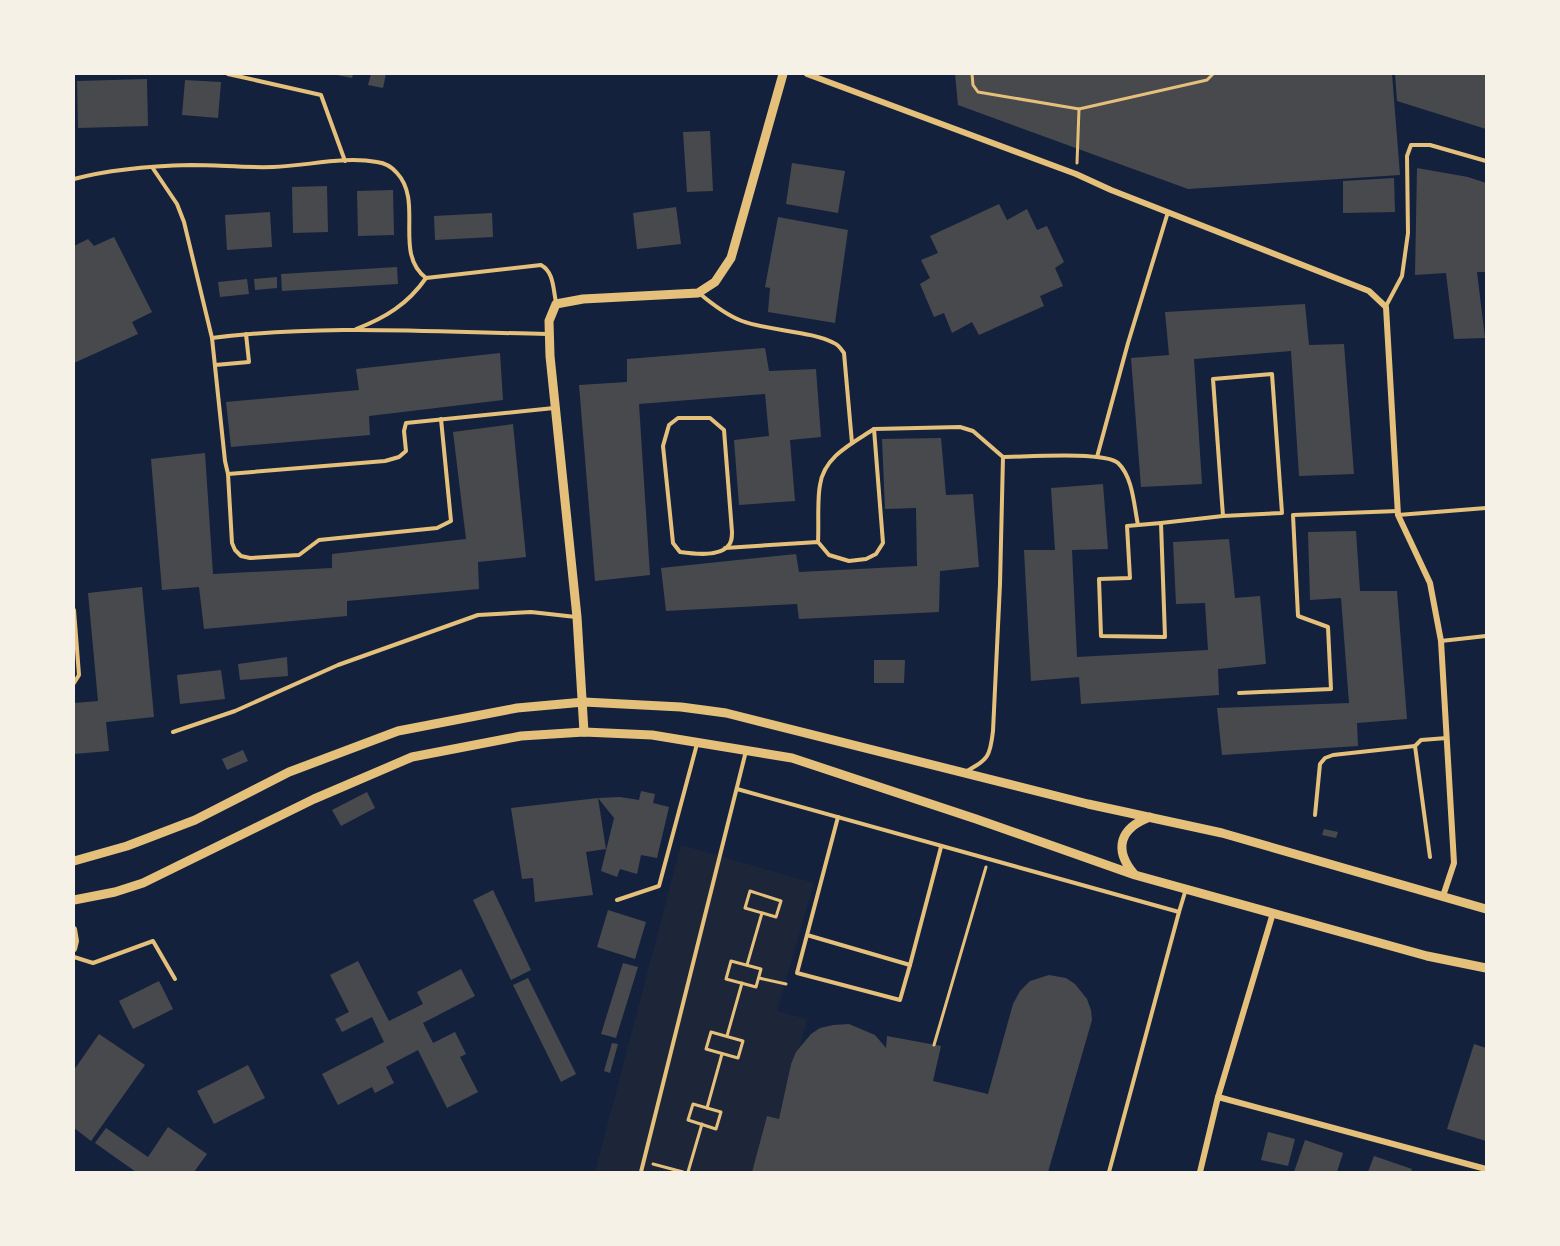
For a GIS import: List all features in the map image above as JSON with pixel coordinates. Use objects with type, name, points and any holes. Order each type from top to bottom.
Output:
[{"type":"street","points":[[584,732],[584,702],[577,617],[554,408],[549,321],[556,304],[583,299],[698,292],[715,282],[732,258],[783,74]]},
{"type":"street","points":[[807,74],[1076,174],[1369,291],[1386,307],[1398,513],[1430,583],[1441,641],[1454,863],[1443,896]]},
{"type":"street","points":[[74,861],[128,846],[195,820],[289,772],[398,731],[517,708],[584,702],[681,707],[726,712],[1088,804],[1222,833],[1486,909]]},
{"type":"street","points":[[74,900],[115,892],[143,883],[314,799],[412,757],[521,736],[584,732],[652,735],[792,758],[1135,875],[1427,956],[1486,968]]},
{"type":"street","points":[[1135,875],[1124,859],[1122,842],[1129,830],[1150,817]]},
{"type":"street","points":[[1200,1173],[1218,1097],[1273,913]]},
{"type":"street","points":[[74,929],[74,949]]},
{"type":"street","points":[[1218,1097],[1486,1169]]},
{"type":"lane","points":[[228,74],[321,95],[345,161]]},
{"type":"lane","points":[[1386,307],[1402,276],[1408,233],[1407,156],[1411,145],[1430,145],[1486,161]]},
{"type":"lane","points":[[74,179],[88,175],[152,167],[191,165],[272,167],[345,161],[377,162],[387,165],[399,175],[404,183],[409,206],[412,261],[426,278]]},
{"type":"lane","points":[[152,167],[177,204],[184,222],[212,338],[228,474],[232,543],[241,556],[250,558],[299,555],[319,540],[443,526],[451,521],[441,419]]},
{"type":"lane","points":[[1097,456],[1128,343],[1168,212]]},
{"type":"lane","points":[[352,330],[392,313],[408,300],[426,278],[541,265],[551,275],[556,304]]},
{"type":"lane","points":[[698,292],[721,311],[741,321],[770,329],[824,338],[837,344],[844,353],[852,443]]},
{"type":"lane","points":[[212,338],[246,334],[352,330],[549,334]]},
{"type":"lane","points":[[215,365],[249,362],[246,334]]},
{"type":"lane","points":[[1223,516],[1213,379],[1272,374],[1282,513]]},
{"type":"lane","points":[[228,474],[385,461],[399,457],[406,451],[404,430],[406,423],[554,408]]},
{"type":"lane","points":[[725,548],[730,544],[732,532],[724,430],[710,418],[678,418],[669,425],[663,446],[673,543],[680,552],[691,554],[722,551],[725,548],[818,542]]},
{"type":"lane","points":[[874,429],[883,543],[876,554],[866,559],[849,561],[829,555],[818,542],[819,485],[823,472],[840,450],[874,429],[960,427],[973,431],[1003,457],[1097,456],[1117,462],[1125,472],[1132,493],[1138,525]]},
{"type":"lane","points":[[964,772],[983,762],[991,751],[1000,584],[1003,457]]},
{"type":"lane","points":[[1161,523],[1165,637],[1101,636],[1099,579],[1130,578],[1127,526],[1223,516],[1282,513],[1293,515],[1398,513],[1486,508]]},
{"type":"lane","points":[[1239,693],[1330,689],[1328,627],[1298,616],[1293,515]]},
{"type":"lane","points":[[74,610],[79,675],[74,683]]},
{"type":"lane","points":[[173,732],[235,711],[338,665],[478,615],[531,612],[577,617]]},
{"type":"lane","points":[[1441,641],[1486,636]]},
{"type":"lane","points":[[1315,815],[1320,764],[1325,758],[1333,755],[1415,746],[1421,740],[1447,738]]},
{"type":"lane","points":[[617,900],[659,885],[697,743]]},
{"type":"lane","points":[[1415,746],[1430,857]]},
{"type":"lane","points":[[641,1173],[746,751]]},
{"type":"lane","points":[[737,789],[1179,912]]},
{"type":"lane","points":[[838,817],[797,973],[900,1000],[941,847]]},
{"type":"lane","points":[[1108,1173],[1186,888]]},
{"type":"lane","points":[[807,935],[910,965]]},
{"type":"lane","points":[[74,957],[93,963],[153,942],[175,979]]},
{"type":"path","points":[[972,74],[973,86],[978,92],[1079,109],[1207,80],[1213,74]]},
{"type":"path","points":[[1076,174],[1079,109]]},
{"type":"path","points":[[934,1045],[988,859]]},
{"type":"path","points":[[750,891],[781,901],[776,917],[762,913],[745,908],[750,891]]},
{"type":"path","points":[[747,965],[762,913]]},
{"type":"path","points":[[731,961],[747,965],[761,969],[756,987],[726,979],[731,961]]},
{"type":"path","points":[[759,978],[786,984]]},
{"type":"path","points":[[727,1036],[742,983]]},
{"type":"path","points":[[711,1032],[743,1041],[738,1058],[722,1054],[706,1049],[711,1032]]},
{"type":"path","points":[[707,1108],[722,1054]]},
{"type":"path","points":[[693,1104],[707,1108],[721,1112],[716,1129],[688,1120],[693,1104]]},
{"type":"path","points":[[688,1173],[702,1124]]},
{"type":"path","points":[[644,1162],[683,1173]]},
{"type":"shaded area","points":[[681,845],[814,883],[777,1011],[807,1019],[800,1047],[791,1064],[779,1119],[767,1116],[752,1172],[595,1172]]},
{"type":"building","points":[[337,74],[353,74],[352,78]]},
{"type":"building","points":[[371,74],[386,74],[383,88],[368,85]]},
{"type":"building","points":[[955,74],[1392,74],[1400,175],[1188,189],[958,105]]},
{"type":"building","points":[[1395,74],[1486,74],[1486,129],[1397,101]]},
{"type":"building","points":[[147,79],[148,126],[78,128],[77,81]]},
{"type":"building","points":[[185,80],[221,82],[218,118],[182,115]]},
{"type":"building","points":[[710,131],[713,191],[687,192],[683,132]]},
{"type":"building","points":[[792,163],[845,171],[838,213],[786,204]]},
{"type":"building","points":[[1417,168],[1468,177],[1486,183],[1486,272],[1477,272],[1485,338],[1454,339],[1446,273],[1415,275]]},
{"type":"building","points":[[1394,178],[1395,212],[1343,213],[1343,181]]},
{"type":"building","points":[[327,186],[328,232],[293,233],[292,187]]},
{"type":"building","points":[[393,190],[394,235],[358,236],[357,191]]},
{"type":"building","points":[[999,204],[1007,220],[1027,209],[1037,230],[1047,226],[1064,262],[1055,268],[1063,286],[1040,296],[1044,306],[979,335],[972,322],[952,333],[944,313],[934,317],[920,284],[930,278],[921,260],[938,253],[930,236]]},
{"type":"building","points":[[676,207],[681,244],[637,249],[633,213]]},
{"type":"building","points":[[270,212],[272,247],[227,250],[225,215]]},
{"type":"building","points":[[492,213],[493,237],[435,240],[434,216]]},
{"type":"building","points":[[778,217],[848,230],[835,323],[768,312],[770,288],[765,287]]},
{"type":"building","points":[[114,237],[152,312],[132,322],[138,334],[74,363],[74,246],[88,239],[94,246]]},
{"type":"building","points":[[397,267],[398,284],[282,291],[281,274]]},
{"type":"building","points":[[277,277],[277,288],[255,290],[254,279]]},
{"type":"building","points":[[247,279],[249,294],[220,297],[218,282]]},
{"type":"building","points":[[1305,304],[1309,345],[1344,344],[1354,474],[1299,476],[1291,351],[1194,359],[1202,484],[1141,487],[1131,358],[1169,355],[1165,312]]},
{"type":"building","points":[[765,348],[769,371],[816,369],[821,437],[790,440],[795,501],[739,505],[734,440],[769,436],[765,394],[639,404],[650,575],[595,581],[579,385],[627,382],[627,359]]},
{"type":"building","points":[[500,353],[503,400],[369,416],[370,435],[231,447],[226,402],[359,390],[356,369]]},
{"type":"building","points":[[513,424],[526,557],[478,562],[479,589],[347,601],[347,616],[204,629],[199,587],[162,590],[151,459],[205,453],[213,574],[332,568],[332,554],[466,539],[453,432]]},
{"type":"building","points":[[941,438],[946,495],[973,494],[979,567],[940,571],[939,612],[799,619],[797,604],[666,611],[661,568],[796,554],[799,572],[917,566],[916,508],[885,509],[882,439]]},
{"type":"building","points":[[1103,484],[1108,549],[1072,550],[1077,657],[1208,650],[1205,603],[1176,604],[1173,542],[1229,539],[1235,598],[1260,596],[1266,664],[1218,669],[1219,695],[1081,704],[1079,677],[1031,681],[1024,550],[1055,550],[1051,488]]},
{"type":"building","points":[[1356,531],[1360,591],[1397,591],[1407,719],[1357,723],[1358,746],[1222,755],[1217,708],[1349,703],[1341,598],[1310,600],[1308,532]]},
{"type":"building","points":[[142,587],[154,717],[106,722],[109,751],[74,754],[74,703],[98,701],[88,593]]},
{"type":"building","points":[[287,657],[288,676],[240,680],[238,664]]},
{"type":"building","points":[[874,660],[905,660],[904,683],[874,683]]},
{"type":"building","points":[[221,670],[225,699],[180,704],[177,675]]},
{"type":"building","points":[[243,750],[248,761],[227,770],[222,759]]},
{"type":"building","points":[[641,791],[655,794],[653,803],[669,807],[657,858],[641,855],[637,874],[620,869],[617,877],[601,871],[614,818],[598,798],[620,797],[639,800]]},
{"type":"building","points":[[367,792],[375,808],[341,826],[332,810]]},
{"type":"building","points":[[598,798],[606,849],[586,852],[593,895],[535,902],[533,878],[522,879],[511,808]]},
{"type":"building","points":[[1324,829],[1338,832],[1336,838],[1322,835]]},
{"type":"building","points":[[493,890],[531,970],[511,980],[473,900]]},
{"type":"building","points":[[608,910],[646,922],[635,959],[597,947]]},
{"type":"building","points":[[358,961],[389,1021],[423,1004],[417,992],[461,969],[475,996],[423,1023],[433,1043],[455,1032],[466,1054],[460,1057],[478,1092],[447,1108],[418,1050],[386,1067],[394,1083],[375,1093],[372,1087],[338,1105],[322,1074],[384,1042],[372,1017],[342,1032],[335,1019],[349,1012],[330,975]]},
{"type":"building","points":[[623,963],[638,967],[616,1038],[601,1034]]},
{"type":"building","points":[[1049,975],[1066,978],[1075,984],[1087,999],[1092,1020],[1048,1172],[752,1172],[767,1116],[779,1119],[791,1064],[796,1052],[811,1034],[820,1028],[849,1024],[875,1035],[886,1048],[887,1036],[941,1046],[933,1081],[988,1094],[1013,1004],[1020,991],[1030,981]]},
{"type":"building","points":[[528,978],[576,1074],[561,1082],[513,985]]},
{"type":"building","points":[[159,981],[173,1009],[133,1029],[119,1001]]},
{"type":"building","points":[[99,1034],[145,1065],[91,1141],[74,1128],[74,1070]]},
{"type":"building","points":[[612,1043],[618,1044],[610,1073],[604,1071]]},
{"type":"building","points":[[1474,1044],[1486,1048],[1486,1141],[1447,1129]]},
{"type":"building","points":[[248,1065],[265,1098],[214,1124],[197,1091]]},
{"type":"building","points":[[168,1127],[207,1154],[194,1172],[136,1172],[95,1143],[106,1128],[148,1157]]},
{"type":"building","points":[[1268,1132],[1295,1139],[1288,1166],[1261,1160]]},
{"type":"building","points":[[1305,1140],[1343,1153],[1337,1172],[1294,1172]]},
{"type":"building","points":[[1374,1156],[1412,1169],[1411,1172],[1368,1172]]}]
